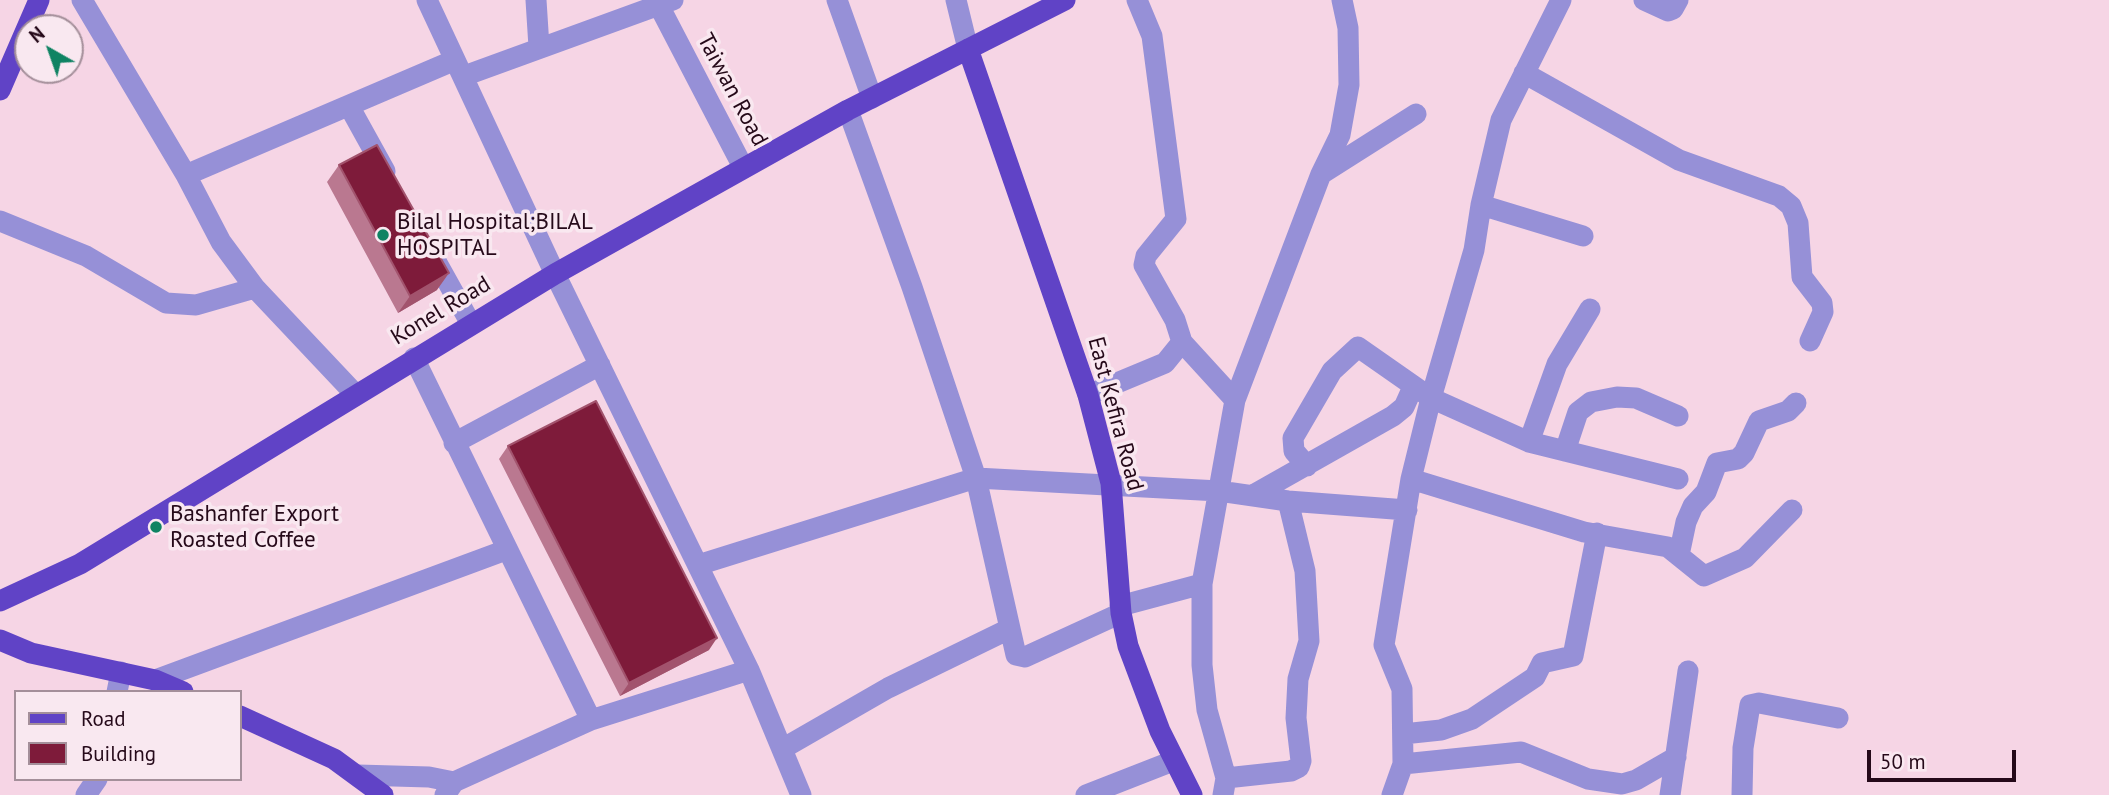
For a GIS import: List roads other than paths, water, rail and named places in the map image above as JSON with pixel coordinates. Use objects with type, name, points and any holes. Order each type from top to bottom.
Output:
[{"type":"main road","points":[[0,90],[39,0]]},
{"type":"main road","name":"Konel Road","points":[[0,601],[80,565],[414,358],[743,167],[848,110],[1065,0]]},
{"type":"main road","name":"East Kefira Road","points":[[968,49],[1088,395],[1111,483],[1120,610],[1128,646],[1173,761],[1192,795]]},
{"type":"main road","points":[[0,640],[119,682],[155,680],[178,690]]},
{"type":"main road","points":[[242,717],[300,741],[358,775],[383,795]]},
{"type":"street","points":[[82,0],[186,175],[221,243],[255,288],[355,394]]},
{"type":"street","points":[[427,0],[555,274],[749,670],[801,795]]},
{"type":"street","points":[[536,0],[539,47]]},
{"type":"street","points":[[837,0],[872,98]]},
{"type":"street","points":[[956,0],[968,49]]},
{"type":"street","points":[[1137,0],[1152,36],[1176,219],[1146,256],[1144,265],[1175,320],[1182,342],[1235,400]]},
{"type":"street","points":[[1288,501],[1305,571],[1308,629],[1306,654],[1298,679],[1296,718],[1301,761],[1299,767],[1291,771],[1224,786],[1207,710],[1202,665],[1202,583],[1235,400],[1321,174],[1340,135],[1349,85],[1348,28],[1342,0]]},
{"type":"street","points":[[1392,795],[1403,765],[1402,689],[1384,645],[1407,510],[1422,393],[1474,250],[1481,205],[1501,120],[1561,0]]},
{"type":"street","points":[[1644,0],[1668,11],[1673,9],[1678,0]]},
{"type":"street","points":[[186,175],[349,106],[460,69],[539,47],[662,2]]},
{"type":"street","name":"Taiwan Road","points":[[662,2],[743,167]]},
{"type":"street","points":[[1524,73],[1679,160],[1779,196],[1791,206],[1798,223],[1802,277],[1822,303],[1822,319],[1810,341]]},
{"type":"street","points":[[349,106],[396,191]]},
{"type":"street","points":[[848,110],[912,287],[976,478],[1013,649],[1022,658],[1120,610],[1202,583]]},
{"type":"street","points":[[1321,174],[1416,114]]},
{"type":"street","points":[[1481,205],[1583,236]]},
{"type":"street","points":[[0,221],[86,256],[166,303],[196,305],[255,288]]},
{"type":"street","points":[[424,239],[471,324]]},
{"type":"street","points":[[1529,442],[1557,364],[1590,309]]},
{"type":"street","points":[[1088,395],[1165,363],[1182,342]]},
{"type":"street","points":[[1307,466],[1294,451],[1293,438],[1332,371],[1354,349],[1363,348],[1422,393],[1529,442],[1678,480]]},
{"type":"street","points":[[414,358],[591,720]]},
{"type":"street","points":[[454,443],[600,365]]},
{"type":"street","points":[[1255,494],[1393,416],[1422,393]]},
{"type":"street","points":[[1564,451],[1578,412],[1591,402],[1617,397],[1636,398],[1678,416]]},
{"type":"street","points":[[1679,555],[1686,522],[1693,506],[1706,492],[1717,463],[1738,459],[1744,453],[1759,421],[1788,411],[1796,403]]},
{"type":"street","points":[[698,565],[976,478],[1111,483],[1219,491],[1255,494],[1288,501],[1407,510]]},
{"type":"street","points":[[1411,479],[1597,533],[1668,547],[1704,576],[1745,558],[1792,510]]},
{"type":"street","points":[[1402,734],[1441,730],[1472,719],[1535,677],[1542,663],[1573,656],[1597,533]]},
{"type":"street","points":[[155,680],[506,550]]},
{"type":"street","points":[[782,748],[888,688],[1009,629]]},
{"type":"street","points":[[358,775],[429,777],[450,789],[591,720],[749,670]]},
{"type":"street","points":[[1670,795],[1688,671]]},
{"type":"street","points":[[1742,795],[1743,748],[1750,705],[1759,703],[1838,718]]},
{"type":"street","points":[[1403,765],[1521,752],[1588,779],[1622,784],[1636,780],[1676,757]]},
{"type":"street","points":[[1086,795],[1173,761]]},
{"type":"place","name":"Bilal Hospital;BILAL HOSPITAL","points":[[383,235]]},
{"type":"place","name":"Bashanfer Export Roasted Coffee","points":[[156,527]]}]
